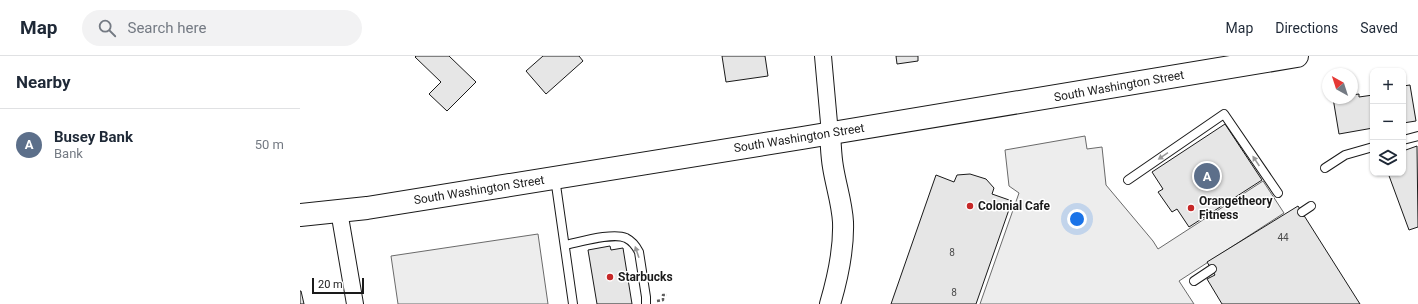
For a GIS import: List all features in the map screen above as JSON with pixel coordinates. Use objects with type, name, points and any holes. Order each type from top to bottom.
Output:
[{"type":"main road","name":"South Washington Street","points":[[300,215],[367,208],[830,134],[1297,56]]},
{"type":"street","points":[[823,56],[833,167],[839,192],[843,221],[841,263],[830,304]]},
{"type":"street","points":[[339,211],[355,304]]},
{"type":"lane","points":[[1128,180],[1224,114],[1278,193]]},
{"type":"lane","points":[[1406,139],[1418,136]]},
{"type":"lane","points":[[1325,168],[1345,156],[1370,148]]},
{"type":"lane","points":[[555,178],[574,304]]},
{"type":"lane","points":[[1302,212],[1311,206]]},
{"type":"lane","points":[[565,245],[612,236],[626,238],[636,246],[646,297],[649,303]]},
{"type":"lane","points":[[1194,281],[1212,269]]},
{"type":"path","points":[[649,303],[663,300],[663,295],[666,296]]},
{"type":"shaded area","points":[[1085,136],[1087,149],[1102,147],[1106,185],[1158,249],[1263,181],[1284,213],[1179,281],[1194,304],[980,304],[1019,193],[1009,186],[1005,150]]},
{"type":"shaded area","points":[[538,234],[548,304],[398,304],[391,256]]},
{"type":"building","points":[[449,56],[476,82],[447,111],[429,94],[441,82],[415,57]]},
{"type":"building","points":[[543,56],[579,56],[583,61],[546,94],[526,71]]},
{"type":"building","points":[[722,56],[765,56],[768,76],[726,82]]},
{"type":"building","points":[[896,56],[918,56],[918,61],[897,64]]},
{"type":"building","points":[[1410,85],[1416,121],[1406,123],[1406,104],[1406,86]]},
{"type":"building","points":[[1358,94],[1359,97],[1370,95],[1370,129],[1339,134],[1334,104],[1358,104]]},
{"type":"building","points":[[1225,124],[1262,180],[1189,227],[1177,209],[1172,212],[1158,192],[1163,189],[1152,172]]},
{"type":"building","points":[[1417,146],[1418,227],[1409,230],[1389,176],[1406,176],[1406,150]]},
{"type":"building","points":[[970,174],[986,179],[994,188],[992,194],[1012,201],[976,304],[891,304],[936,175],[954,182],[957,175]]},
{"type":"building","points":[[1298,206],[1360,304],[1222,304],[1207,279],[1215,275],[1207,262]]},
{"type":"building","name":"Starbucks","points":[[610,246],[611,250],[623,248],[632,304],[597,304],[588,250]]},
{"type":"building","points":[[301,291],[304,304],[300,304]]},
{"type":"place","name":"Busey Bank","points":[[1207,176]]},
{"type":"place","name":"Colonial Cafe","points":[[970,206]]},
{"type":"place","name":"Orangetheory Fitness","points":[[1191,208]]},
{"type":"place","name":"Starbucks","points":[[610,277]]}]
